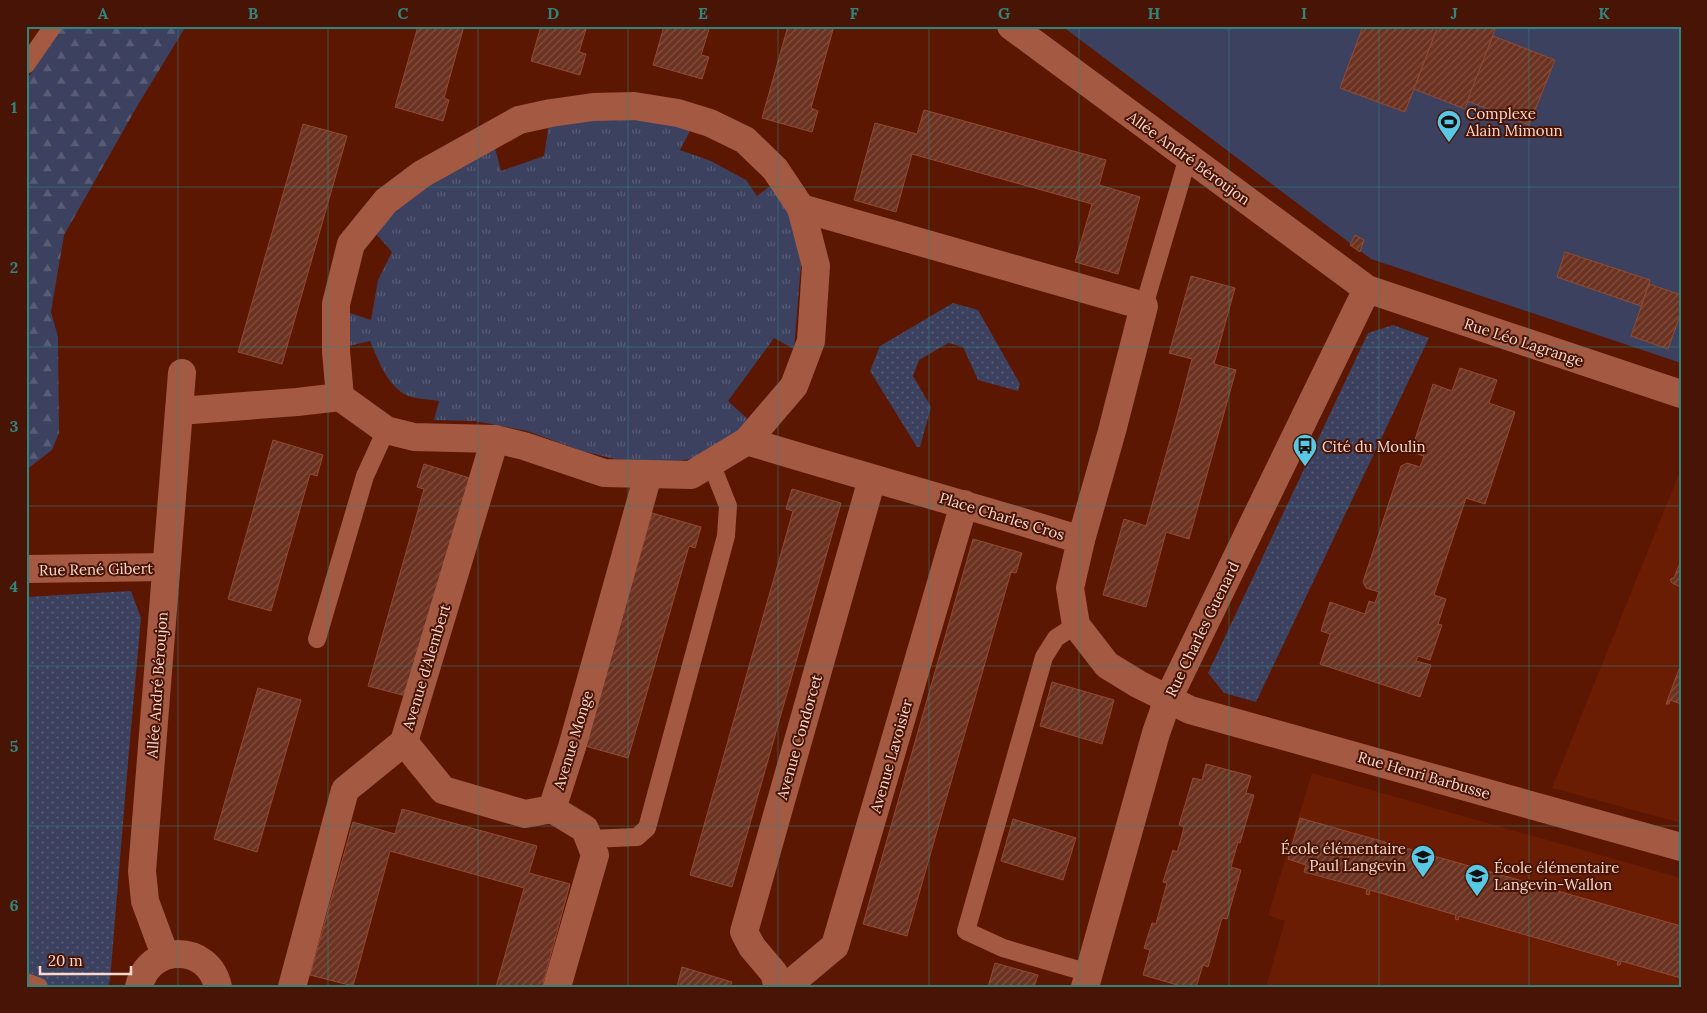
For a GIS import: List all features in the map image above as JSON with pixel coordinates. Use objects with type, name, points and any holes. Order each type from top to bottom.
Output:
[{"type":"street","name":"Allée André Béroujon","points":[[1011,26],[1367,289]]},
{"type":"street","points":[[179,411],[340,397],[386,430],[414,437],[495,439],[524,446],[604,473],[691,475],[747,441],[794,386],[811,340],[816,266],[801,208],[775,169],[745,140],[710,123],[678,113],[634,106],[593,107],[519,120],[430,169],[408,184],[386,201],[351,244],[336,304],[336,350],[340,397]]},
{"type":"street","points":[[801,208],[1144,306]]},
{"type":"street","name":"Rue Léo Lagrange","points":[[1367,289],[1681,394]]},
{"type":"street","name":"Rue Charles Guenard","points":[[1087,980],[1156,733],[1168,699],[1367,289]]},
{"type":"street","name":"Place Charles Cros","points":[[747,441],[1081,540],[1112,431],[1144,306]]},
{"type":"street","name":"Allée André Béroujon","points":[[165,955],[145,901],[142,872],[182,374]]},
{"type":"street","name":"Avenue d'Alembert","points":[[292,987],[345,790],[404,742],[495,439]]},
{"type":"street","name":"Avenue Monge","points":[[590,839],[585,829],[552,809],[572,747],[648,475]]},
{"type":"street","name":"Avenue Condorcet","points":[[778,987],[774,973],[752,947],[744,932],[872,478]]},
{"type":"street","name":"Avenue Lavoisier","points":[[786,987],[836,946],[964,504]]},
{"type":"street","points":[[1076,625],[1070,588],[1081,540]]},
{"type":"street","name":"Rue René Gibert","points":[[26,569],[166,567]]},
{"type":"street","name":"Rue Henri Barbusse","points":[[1076,625],[1107,665],[1138,684],[1190,710],[1681,847]]},
{"type":"street","points":[[404,742],[443,790],[525,814],[552,809]]},
{"type":"street","points":[[557,987],[595,855],[590,839]]},
{"type":"street","points":[[139,987],[141,978],[151,964],[165,955],[180,953],[195,956],[208,965],[216,978],[218,987]]},
{"type":"lane","points":[[26,65],[53,26]]},
{"type":"lane","points":[[1144,306],[1188,157]]},
{"type":"lane","points":[[317,639],[365,476],[386,430]]},
{"type":"lane","points":[[590,839],[637,837],[647,828],[726,536],[728,506],[711,463]]},
{"type":"lane","points":[[1076,625],[1056,638],[1044,657],[966,931],[1003,948],[1087,980]]},
{"type":"lane","points":[[26,982],[38,987]]},
{"type":"shaded area","points":[[1681,469],[1681,823],[1552,788]]},
{"type":"shaded area","name":"École élémentaire Langevin-Wallon","points":[[1312,773],[1681,878],[1681,987],[1266,987],[1285,921],[1268,915]]},
{"type":"green space","points":[[61,26],[186,26],[139,103],[64,235],[51,312],[58,337],[59,433],[52,450],[26,470],[26,81]]},
{"type":"green space","name":"Complexe Alain Mimoun","points":[[1062,26],[1681,26],[1681,363],[1371,259]]},
{"type":"green space","points":[[628,117],[691,129],[680,150],[711,161],[746,180],[757,196],[770,186],[784,203],[797,230],[801,264],[794,349],[774,338],[728,401],[751,422],[696,458],[665,463],[615,459],[582,451],[527,431],[475,421],[434,420],[439,401],[412,397],[404,394],[392,384],[383,370],[370,341],[349,346],[347,312],[371,320],[378,280],[392,252],[376,234],[388,216],[413,196],[494,144],[501,171],[544,156],[549,123]]},
{"type":"green space","points":[[953,303],[978,310],[1020,384],[1018,391],[978,380],[963,347],[948,343],[919,360],[913,376],[931,407],[920,447],[917,447],[870,371],[880,346]]},
{"type":"green space","points":[[1393,325],[1429,338],[1256,702],[1224,693],[1208,673],[1368,333]]},
{"type":"green space","points":[[131,591],[141,618],[110,980],[108,987],[26,987],[26,597]]},
{"type":"building","points":[[418,26],[464,26],[444,98],[449,100],[443,121],[395,107]]},
{"type":"building","points":[[541,26],[587,26],[579,52],[586,54],[580,75],[531,61]]},
{"type":"building","points":[[664,26],[710,26],[701,55],[709,57],[702,79],[653,65]]},
{"type":"building","points":[[788,26],[834,26],[811,108],[818,111],[812,132],[762,118]]},
{"type":"building","points":[[1363,26],[1438,26],[1405,112],[1340,88]]},
{"type":"building","points":[[1438,26],[1496,27],[1465,109],[1414,89]]},
{"type":"building","points":[[1493,36],[1555,60],[1529,125],[1467,101]]},
{"type":"building","points":[[924,110],[1106,160],[1099,185],[1140,197],[1118,274],[1075,262],[1092,204],[912,154],[896,212],[854,200],[875,123],[917,134]]},
{"type":"building","points":[[303,124],[347,136],[282,364],[238,352]]},
{"type":"building","points":[[1355,235],[1364,240],[1360,252],[1350,245]]},
{"type":"building","points":[[1565,252],[1650,280],[1641,306],[1557,277]]},
{"type":"building","points":[[1191,276],[1235,288],[1214,364],[1236,370],[1189,539],[1166,532],[1146,607],[1103,595],[1124,519],[1146,526],[1180,405],[1192,359],[1169,353]]},
{"type":"building","points":[[1649,284],[1681,295],[1681,313],[1668,349],[1631,336]]},
{"type":"building","points":[[1460,368],[1497,380],[1489,403],[1515,412],[1485,504],[1466,498],[1434,595],[1446,599],[1438,624],[1442,625],[1430,660],[1418,656],[1416,661],[1431,665],[1420,697],[1320,664],[1330,634],[1321,631],[1330,602],[1365,614],[1369,601],[1375,603],[1379,592],[1366,588],[1363,582],[1401,466],[1407,463],[1420,467],[1424,456],[1411,452],[1433,384],[1452,391]]},
{"type":"building","points":[[273,440],[323,455],[317,476],[310,474],[271,611],[228,599]]},
{"type":"building","points":[[424,464],[473,479],[410,697],[368,686],[424,489],[417,487]]},
{"type":"building","points":[[792,489],[841,503],[732,887],[690,875],[793,511],[786,509]]},
{"type":"building","points":[[652,513],[701,527],[695,548],[689,546],[628,758],[585,746]]},
{"type":"building","points":[[973,539],[1022,553],[1016,573],[1011,572],[907,936],[863,924]]},
{"type":"building","points":[[1681,560],[1681,587],[1670,580],[1674,578]]},
{"type":"building","points":[[1681,664],[1681,704],[1670,700],[1669,704],[1666,704]]},
{"type":"building","points":[[1052,682],[1114,700],[1102,744],[1040,726]]},
{"type":"building","points":[[258,688],[301,700],[257,852],[214,839]]},
{"type":"building","points":[[1206,764],[1251,776],[1246,793],[1254,795],[1231,867],[1241,870],[1227,919],[1222,918],[1208,967],[1203,965],[1196,987],[1184,987],[1143,975],[1150,950],[1144,948],[1152,923],[1156,924],[1167,883],[1163,882],[1173,850],[1177,852],[1181,839],[1184,827],[1179,825],[1193,778],[1202,780]]},
{"type":"building","points":[[402,809],[537,846],[529,873],[570,884],[542,987],[496,987],[524,888],[390,851],[353,986],[310,975],[353,822],[395,834]]},
{"type":"building","points":[[1300,818],[1681,926],[1681,978],[1621,961],[1620,965],[1617,965],[1618,961],[1459,916],[1458,920],[1455,919],[1456,915],[1370,890],[1369,895],[1366,894],[1367,889],[1304,872],[1306,865],[1288,859]]},
{"type":"building","points":[[1013,819],[1076,838],[1063,880],[1001,861]]},
{"type":"building","points":[[995,963],[1038,975],[1034,987],[988,987]]},
{"type":"building","points":[[682,967],[732,982],[730,987],[677,987]]},
{"type":"place","name":"Complexe Alain Mimoun","points":[[1449,143]]},
{"type":"place","name":"Cité du Moulin","points":[[1305,467]]},
{"type":"place","name":"École élémentaire Paul Langevin","points":[[1423,878]]},
{"type":"place","name":"École élémentaire Langevin-Wallon","points":[[1477,897]]}]
